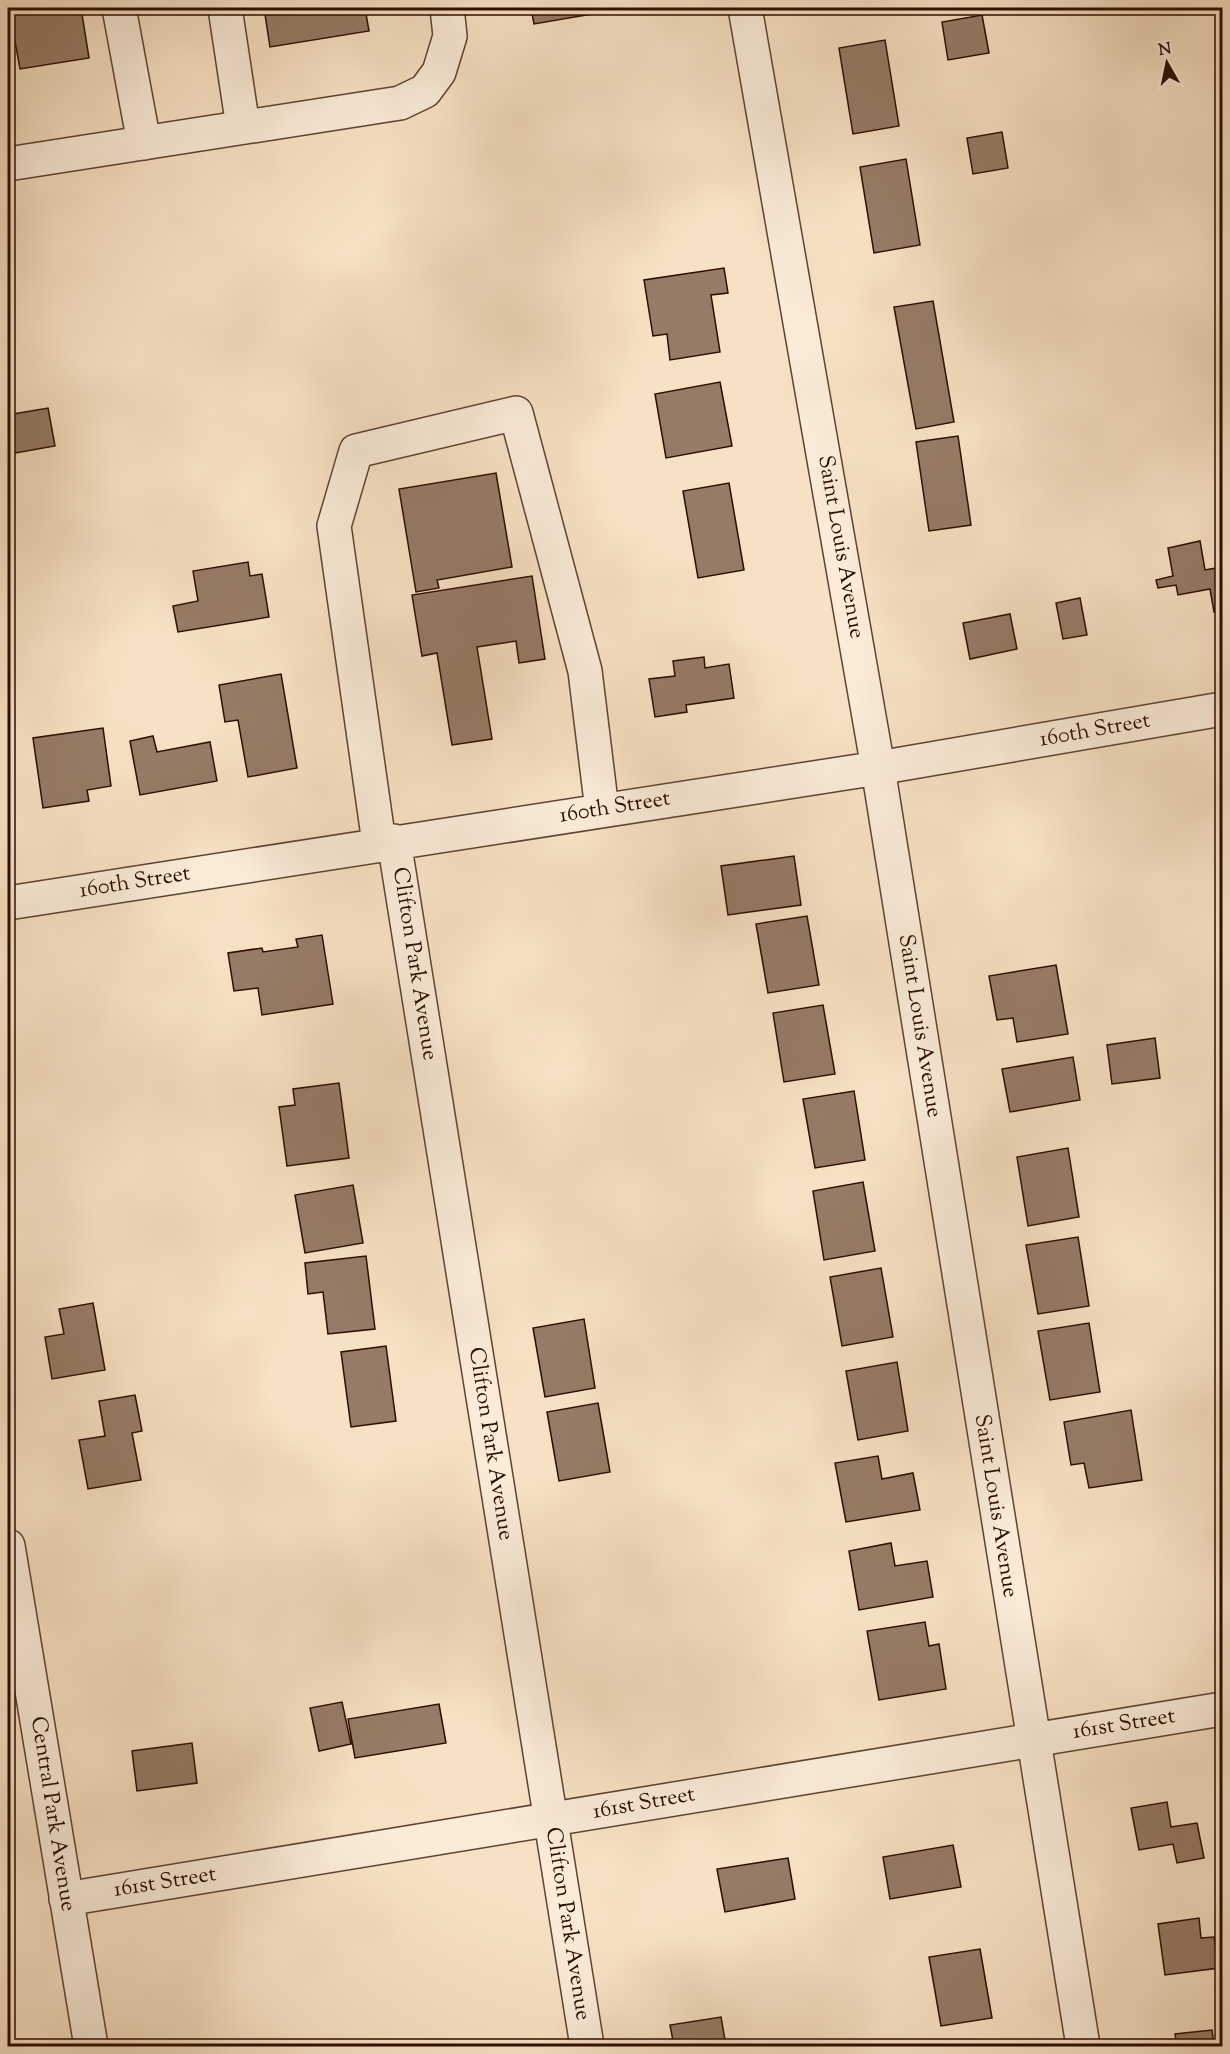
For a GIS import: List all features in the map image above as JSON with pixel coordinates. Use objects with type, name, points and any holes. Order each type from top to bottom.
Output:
[{"type":"street","points":[[120,8],[144,143]]},
{"type":"street","points":[[225,8],[243,127]]},
{"type":"street","points":[[8,164],[400,103],[425,91],[439,72],[450,36],[447,8]]},
{"type":"street","name":"Saint Louis Avenue","points":[[745,8],[878,768],[1083,2046]]},
{"type":"street","name":"Clifton Park Avenue","points":[[587,2046],[334,526],[356,451],[516,413],[585,671],[602,810]]},
{"type":"street","name":"160th Street","points":[[8,903],[387,842],[878,768],[1222,709]]},
{"type":"street","name":"Central Park Avenue","points":[[8,1546],[91,2046]]},
{"type":"street","name":"161st Street","points":[[66,1899],[1222,1709]]},
{"type":"building","points":[[9,8],[81,8],[89,58],[20,69]]},
{"type":"building","points":[[264,8],[365,8],[369,31],[270,47]]},
{"type":"building","points":[[531,8],[621,8],[621,9],[534,24]]},
{"type":"building","points":[[982,15],[989,53],[948,60],[942,22]]},
{"type":"building","points":[[885,40],[899,126],[853,134],[839,48]]},
{"type":"building","points":[[1002,132],[1008,168],[973,174],[967,138]]},
{"type":"building","points":[[906,159],[920,245],[874,253],[860,167]]},
{"type":"building","points":[[724,268],[728,293],[711,295],[720,352],[670,360],[667,334],[653,336],[644,280]]},
{"type":"building","points":[[933,301],[954,422],[916,429],[894,307]]},
{"type":"building","points":[[720,382],[732,446],[666,458],[655,394]]},
{"type":"building","points":[[48,408],[55,446],[9,454],[8,415]]},
{"type":"building","points":[[958,436],[971,525],[929,531],[916,442]]},
{"type":"building","points":[[496,473],[512,567],[437,580],[439,588],[416,592],[399,489]]},
{"type":"building","points":[[729,483],[744,570],[698,578],[683,491]]},
{"type":"building","points":[[1200,541],[1205,570],[1222,567],[1222,610],[1214,612],[1210,589],[1178,595],[1176,585],[1158,588],[1156,580],[1173,576],[1168,548]]},
{"type":"building","points":[[248,562],[250,576],[262,574],[269,617],[178,632],[173,606],[198,601],[193,571]]},
{"type":"building","points":[[532,576],[545,659],[519,663],[516,641],[477,647],[492,739],[452,745],[437,653],[422,656],[412,595]]},
{"type":"building","points":[[1080,598],[1087,635],[1063,639],[1056,603]]},
{"type":"building","points":[[1010,614],[1017,649],[970,659],[963,623]]},
{"type":"building","points":[[704,657],[705,668],[729,664],[734,698],[686,705],[687,712],[655,717],[649,679],[675,676],[673,661]]},
{"type":"building","points":[[281,674],[297,768],[248,777],[238,720],[225,722],[219,685]]},
{"type":"building","points":[[103,728],[111,786],[87,790],[89,801],[43,808],[33,738]]},
{"type":"building","points":[[153,736],[157,752],[210,742],[217,781],[140,795],[130,741]]},
{"type":"building","points":[[794,856],[801,905],[728,915],[721,866]]},
{"type":"building","points":[[807,916],[819,985],[768,993],[756,924]]},
{"type":"building","points":[[322,935],[333,1004],[262,1015],[258,988],[234,991],[228,953],[262,948],[263,952],[298,947],[296,939]]},
{"type":"building","points":[[1056,965],[1068,1034],[1017,1042],[1013,1018],[997,1020],[989,976]]},
{"type":"building","points":[[823,1005],[835,1074],[784,1082],[773,1013]]},
{"type":"building","points":[[1155,1038],[1160,1078],[1112,1084],[1107,1045]]},
{"type":"building","points":[[1073,1057],[1080,1100],[1010,1112],[1002,1069]]},
{"type":"building","points":[[339,1083],[349,1158],[287,1166],[279,1107],[295,1105],[293,1089]]},
{"type":"building","points":[[854,1091],[865,1160],[815,1168],[803,1099]]},
{"type":"building","points":[[1068,1148],[1079,1217],[1028,1226],[1017,1157]]},
{"type":"building","points":[[863,1182],[875,1251],[824,1260],[813,1191]]},
{"type":"building","points":[[353,1185],[363,1243],[305,1253],[295,1195]]},
{"type":"building","points":[[1078,1237],[1089,1306],[1038,1314],[1026,1245]]},
{"type":"building","points":[[366,1256],[375,1329],[328,1334],[323,1292],[308,1294],[305,1263]]},
{"type":"building","points":[[881,1268],[893,1337],[842,1346],[830,1277]]},
{"type":"building","points":[[93,1303],[105,1370],[52,1379],[45,1337],[64,1334],[59,1309]]},
{"type":"building","points":[[584,1319],[595,1388],[545,1397],[533,1328]]},
{"type":"building","points":[[1089,1323],[1100,1392],[1050,1400],[1038,1331]]},
{"type":"building","points":[[386,1346],[396,1421],[351,1427],[341,1352]]},
{"type":"building","points":[[897,1362],[908,1431],[858,1440],[846,1371]]},
{"type":"building","points":[[135,1395],[142,1431],[132,1433],[141,1480],[88,1489],[79,1440],[105,1436],[99,1401]]},
{"type":"building","points":[[598,1403],[610,1472],[559,1481],[547,1412]]},
{"type":"building","points":[[1131,1410],[1142,1480],[1089,1488],[1084,1463],[1071,1465],[1064,1422]]},
{"type":"building","points":[[878,1456],[882,1479],[913,1473],[920,1510],[846,1522],[835,1463]]},
{"type":"building","points":[[891,1543],[895,1566],[927,1561],[933,1597],[859,1610],[849,1551]]},
{"type":"building","points":[[925,1622],[929,1646],[939,1644],[946,1689],[879,1700],[867,1631]]},
{"type":"building","points":[[342,1702],[351,1744],[319,1751],[310,1708]]},
{"type":"building","points":[[439,1704],[446,1743],[355,1758],[348,1719]]},
{"type":"building","points":[[192,1743],[197,1783],[137,1791],[132,1751]]},
{"type":"building","points":[[1167,1802],[1171,1827],[1197,1823],[1204,1858],[1177,1863],[1173,1844],[1139,1850],[1131,1808]]},
{"type":"building","points":[[953,1845],[961,1887],[890,1899],[883,1857]]},
{"type":"building","points":[[788,1858],[795,1899],[725,1912],[717,1869]]},
{"type":"building","points":[[1199,1918],[1201,1938],[1214,1937],[1219,1968],[1165,1975],[1158,1924]]},
{"type":"building","points":[[980,1949],[992,2018],[941,2026],[929,1957]]},
{"type":"building","points":[[721,2017],[726,2046],[674,2046],[670,2025]]},
{"type":"building","points":[[1212,2030],[1214,2046],[1177,2046],[1175,2034]]}]
